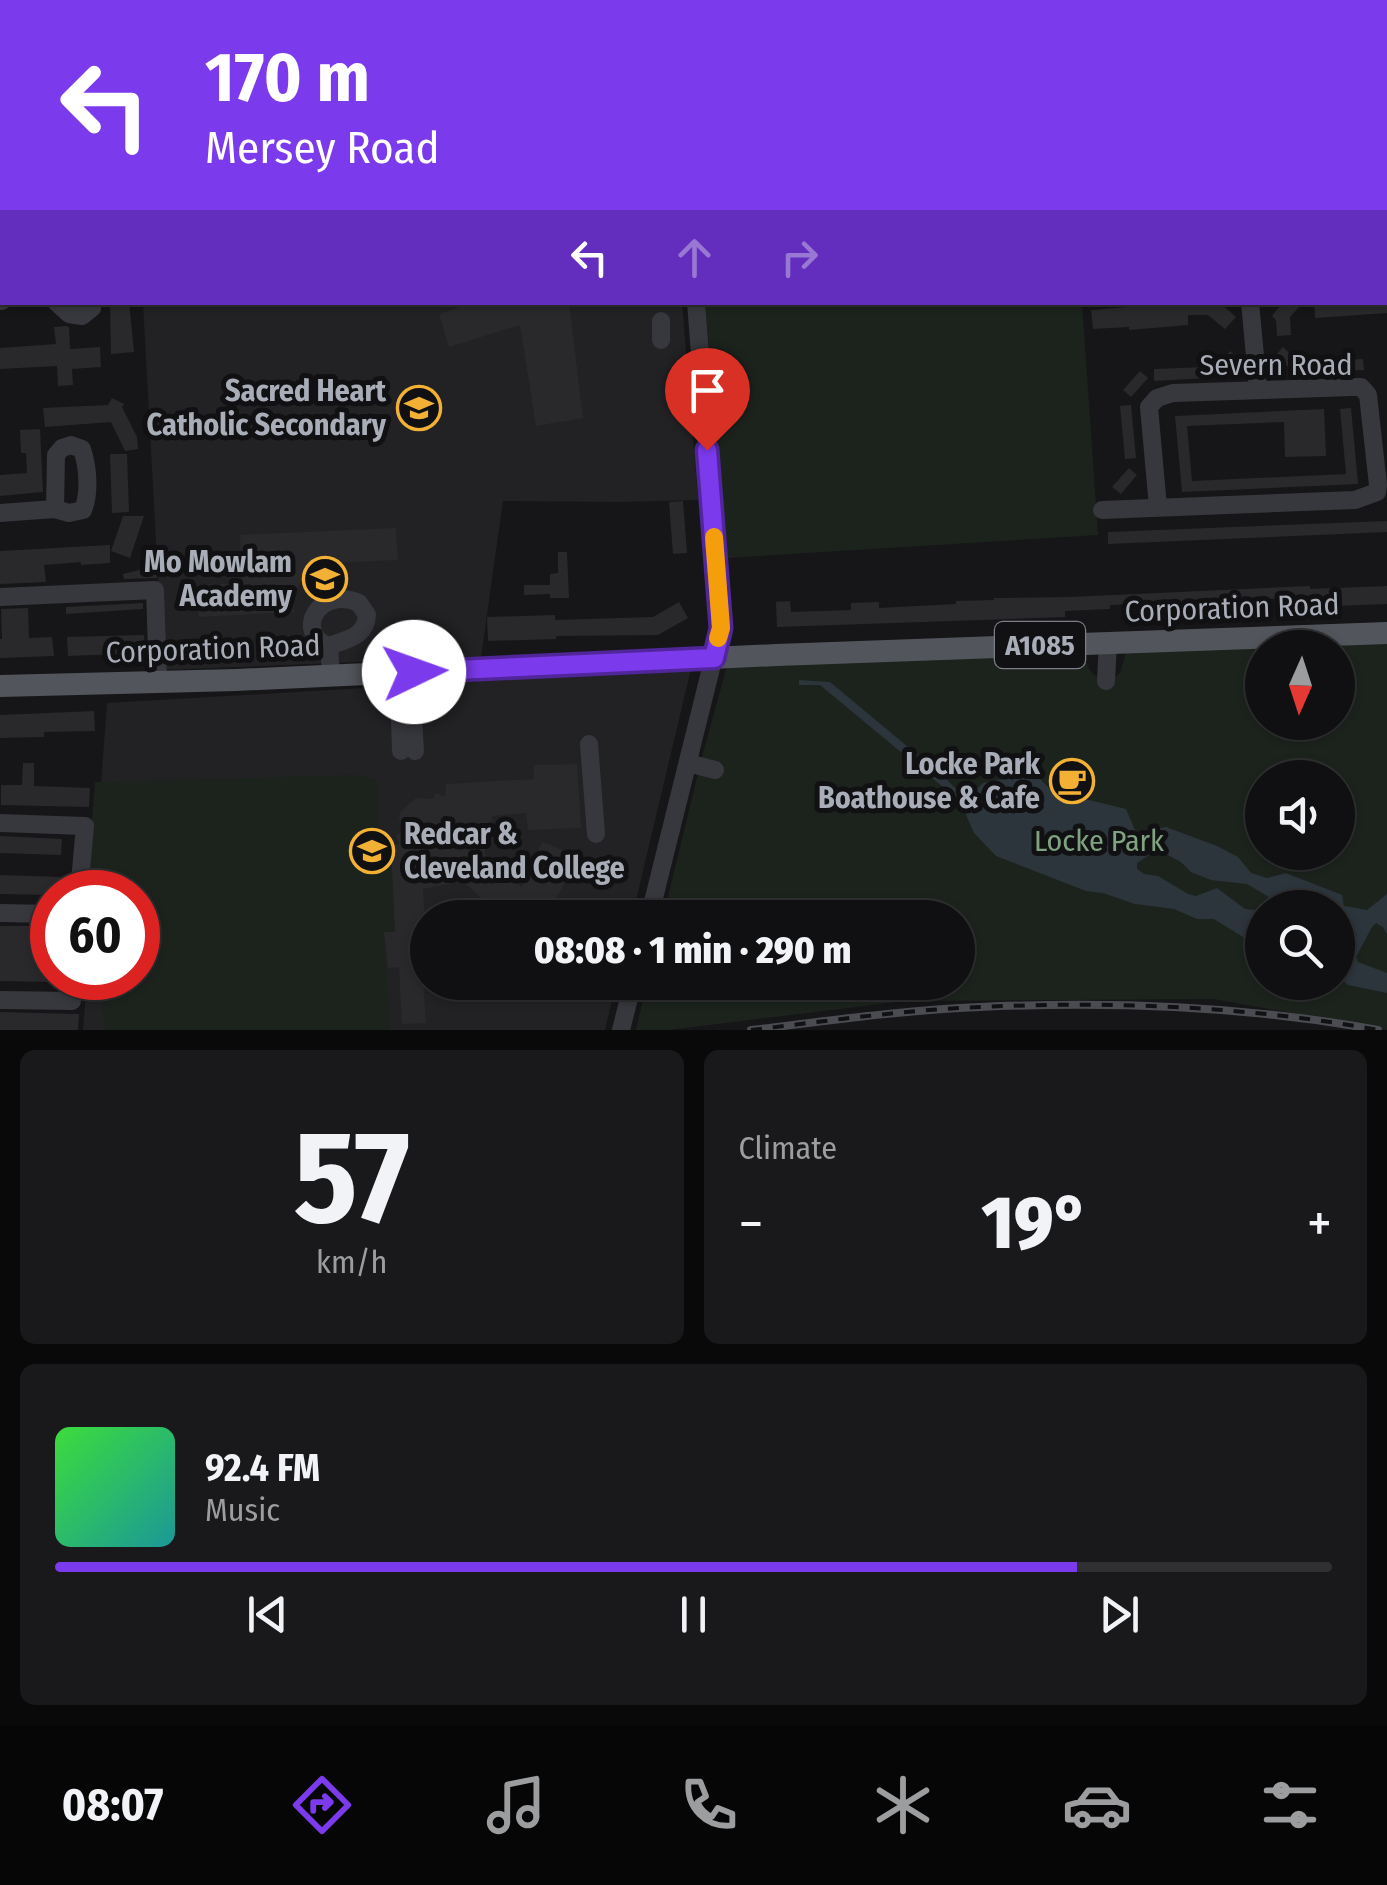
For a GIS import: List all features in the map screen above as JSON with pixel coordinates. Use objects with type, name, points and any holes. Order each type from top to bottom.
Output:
[{"type":"main road","name":"Corporation Road","points":[[0,686],[1387,634]]},
{"type":"street","points":[[59,305],[69,314],[82,316],[92,305]]},
{"type":"street","points":[[654,900],[721,628],[696,305]]},
{"type":"street","points":[[1250,305],[1258,389]]},
{"type":"street","name":"Severn Road","points":[[1102,510],[1355,500],[1377,492],[1368,395],[1361,387],[1258,389],[1158,398],[1150,407],[1158,507]]},
{"type":"street","points":[[0,512],[56,508]]},
{"type":"street","points":[[0,597],[155,590],[158,681]]},
{"type":"street","points":[[1106,681],[1108,642]]},
{"type":"street","points":[[330,646],[331,675]]},
{"type":"street","points":[[407,719],[408,751]]},
{"type":"street","points":[[589,744],[596,834]]},
{"type":"street","points":[[688,763],[715,770]]},
{"type":"street","points":[[0,824],[85,826],[81,870]]},
{"type":"street","points":[[0,913],[30,914]]},
{"type":"street","points":[[0,1000],[72,1000]]},
{"type":"street","points":[[621,1030],[628,1000]]},
{"type":"shaded area","points":[[143,305],[682,305],[698,500],[503,501],[481,657],[163,670]]},
{"type":"shaded area","name":"Redcar & Cleveland College","points":[[691,669],[636,900],[410,900],[410,1000],[612,1000],[605,1030],[83,1030],[85,1000],[160,1000],[160,870],[95,870],[107,703]]},
{"type":"shaded area","points":[[799,680],[830,682],[966,799],[983,783],[1027,774],[1040,779],[1052,791],[1126,809],[1135,830],[1140,832],[1166,827],[1238,857],[1251,873],[1267,878],[1286,873],[1329,890],[1257,890],[1247,884],[1211,880],[1162,852],[1152,853],[1137,863],[1137,869],[1144,874],[1158,876],[1188,894],[1196,896],[1217,888],[1245,909],[1245,938],[1214,919],[1197,919],[1174,909],[1086,891],[996,856],[974,833],[964,810],[949,792],[820,685],[799,685]]},
{"type":"shaded area","points":[[1387,894],[1387,934],[1376,923],[1356,957],[1358,962],[1387,973],[1387,993],[1355,986],[1355,937],[1355,908],[1367,910]]},
{"type":"green space","points":[[705,305],[1082,305],[1098,535],[727,558]]},
{"type":"green space","name":"Locke Park","points":[[1387,639],[1387,1030],[1214,999],[905,1001],[669,1030],[636,1030],[643,1000],[975,1000],[975,900],[667,900],[727,666],[1082,650],[1092,672],[1099,677],[1113,679],[1120,673],[1127,649],[1245,644],[1245,740],[1355,740],[1355,640]]},
{"type":"green space","points":[[354,775],[376,779],[378,849],[391,846],[395,932],[384,932],[390,1030],[104,1030],[102,1000],[160,1000],[160,870],[88,870],[95,782]]},
{"type":"building","points":[[110,305],[129,305],[134,352],[111,354]]},
{"type":"building","points":[[467,305],[569,305],[583,418],[536,426],[520,325],[449,347],[439,314]]},
{"type":"building","points":[[1222,305],[1236,317],[1225,329],[1208,315],[1188,315],[1188,325],[1093,329],[1091,310]]},
{"type":"building","points":[[1281,305],[1299,307],[1290,317],[1291,335],[1277,336],[1272,316]]},
{"type":"building","points":[[1314,305],[1387,305],[1387,313],[1315,318]]},
{"type":"building","points":[[66,326],[70,349],[100,347],[101,367],[72,369],[73,385],[58,386],[57,366],[0,369],[0,348],[56,344],[54,327]]},
{"type":"building","points":[[1283,347],[1302,365],[1295,373],[1276,355]]},
{"type":"building","points":[[1230,351],[1238,358],[1221,377],[1214,371]]},
{"type":"building","points":[[1363,359],[1364,370],[1313,373],[1312,362]]},
{"type":"building","points":[[1207,367],[1207,378],[1154,381],[1154,369]]},
{"type":"building","points":[[1140,371],[1148,378],[1131,397],[1123,390]]},
{"type":"building","points":[[112,398],[124,404],[138,449],[125,451],[111,422],[45,427],[43,408],[108,405]]},
{"type":"building","points":[[1131,405],[1136,458],[1125,459],[1120,406]]},
{"type":"building","points":[[1351,408],[1358,484],[1182,492],[1175,416],[1324,409],[1326,456],[1285,457],[1284,422],[1187,426],[1192,481],[1346,474],[1340,409]]},
{"type":"building","points":[[40,429],[43,492],[0,496],[0,475],[27,473],[20,430]]},
{"type":"building","points":[[110,454],[127,454],[129,512],[112,513]]},
{"type":"building","points":[[1129,468],[1137,475],[1121,494],[1112,487]]},
{"type":"building","points":[[683,501],[687,553],[673,554],[669,502]]},
{"type":"building","points":[[123,516],[144,516],[130,558],[111,551]]},
{"type":"building","points":[[1387,521],[1387,532],[1108,544],[1108,532]]},
{"type":"building","points":[[396,528],[398,560],[310,564],[293,597],[294,612],[199,617],[197,585],[242,583],[240,535]]},
{"type":"building","points":[[110,545],[110,563],[44,565],[46,582],[0,584],[0,551]]},
{"type":"building","points":[[558,552],[567,552],[569,598],[524,595],[524,585],[550,585],[550,574],[558,573]]},
{"type":"building","points":[[156,568],[157,578],[124,579],[123,574]]},
{"type":"building","points":[[1387,586],[1387,604],[1308,607],[1308,597],[1224,601],[1225,611],[1153,614],[1153,603],[1065,611],[1065,617],[777,627],[776,602],[790,601],[791,612],[851,610],[851,603],[879,602],[879,608],[994,598]]},
{"type":"building","points":[[679,602],[688,618],[658,635],[488,641],[487,617],[653,617]]},
{"type":"building","points":[[143,603],[143,609],[66,614],[66,607]]},
{"type":"building","points":[[28,608],[29,638],[52,637],[54,656],[0,658],[1,609]]},
{"type":"building","points":[[144,635],[145,653],[68,656],[67,637]]},
{"type":"building","points":[[94,711],[95,731],[0,738],[0,715]]},
{"type":"building","points":[[23,763],[34,763],[34,786],[90,788],[89,807],[1,805],[1,785],[22,785]]},
{"type":"building","points":[[577,764],[581,828],[528,830],[526,813],[492,816],[484,853],[522,887],[542,842],[574,854],[563,886],[555,900],[484,900],[459,878],[453,883],[423,889],[424,900],[410,900],[410,1000],[424,1000],[426,1023],[402,1024],[399,967],[388,968],[384,932],[395,932],[391,846],[399,844],[396,835],[402,832],[401,811],[416,798],[433,799],[436,793],[445,797],[446,784],[534,779],[534,765]]},
{"type":"building","name":"Locke Park Boathouse & Cafe","points":[[1060,770],[1089,777],[1086,792],[1056,785]]},
{"type":"building","points":[[0,836],[62,839],[61,855],[0,853]]},
{"type":"building","points":[[0,875],[30,876],[30,895],[0,894]]},
{"type":"building","points":[[0,926],[30,926],[30,982],[0,981]]},
{"type":"building","points":[[0,1012],[79,1014],[78,1030],[0,1030]]},
{"type":"railway","points":[[751,1030],[923,1011],[1080,1005],[1180,1007],[1279,1015],[1378,1030]]},
{"type":"slow traffic","points":[[714,537],[721,628],[718,638]]},
{"type":"place","name":"Sacred Heart Catholic Secondary","points":[[419,408]]},
{"type":"place","name":"Mo Mowlam Academy","points":[[325,579]]},
{"type":"place","name":"Locke Park Boathouse & Cafe","points":[[1072,781]]},
{"type":"place","name":"Redcar & Cleveland College","points":[[372,851]]},
{"type":"route","points":[[414,672],[714,658],[721,628],[707,450]]}]
